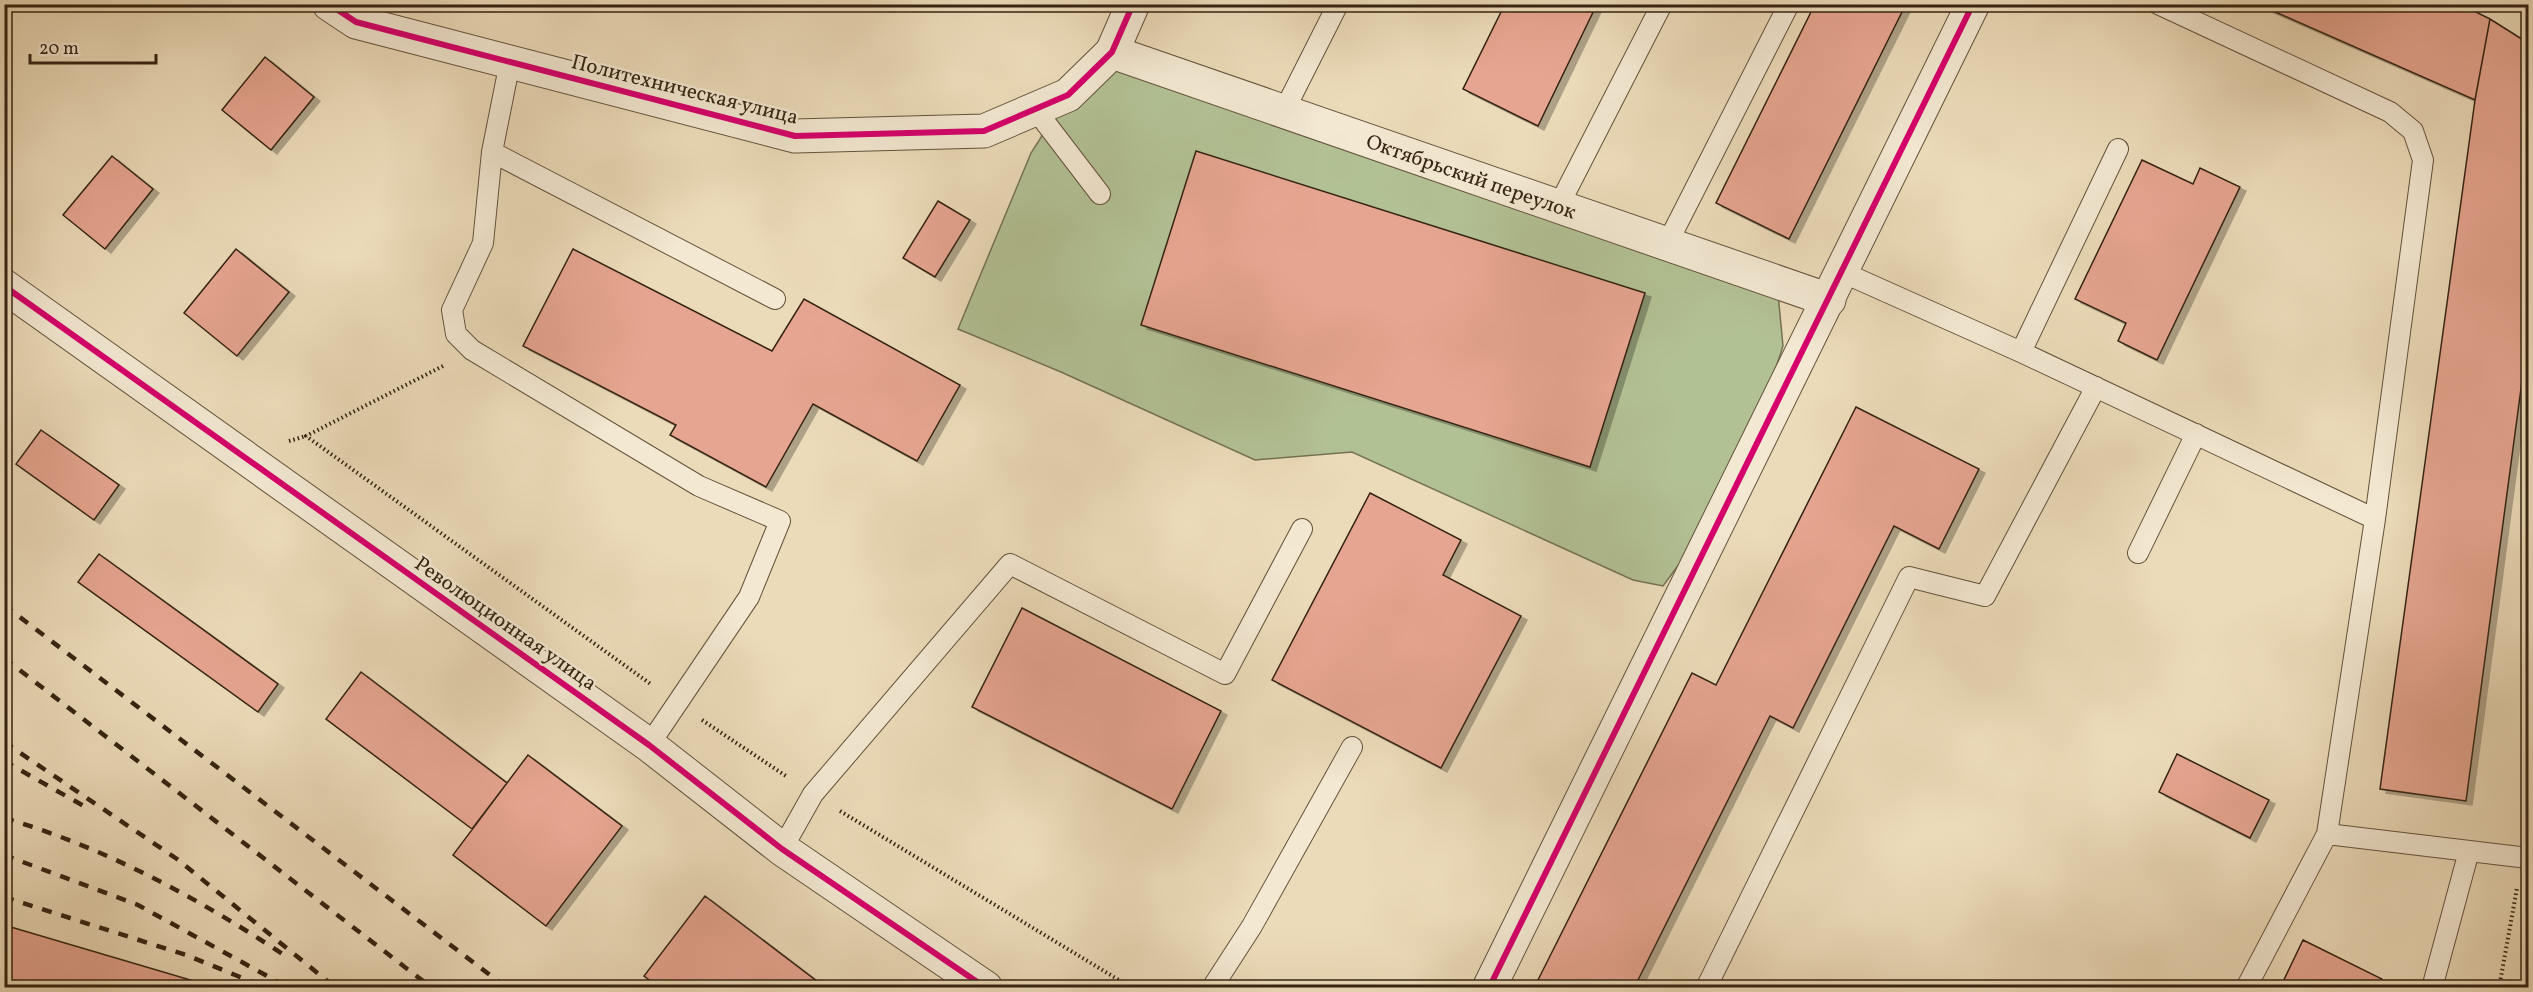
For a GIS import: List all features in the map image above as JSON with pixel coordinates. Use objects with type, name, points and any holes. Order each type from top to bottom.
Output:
[{"type":"street","name":"Политехническая улица","points":[[329,4],[356,22],[795,136],[984,131],[1068,95],[1112,52],[1133,4]]},
{"type":"street","points":[[1489,987],[1973,4]]},
{"type":"street","name":"Октябрьский переулок","points":[[1112,52],[1667,244],[1835,286]]},
{"type":"street","name":"Революционная улица","points":[[4,286],[649,745],[782,849],[986,987]]},
{"type":"lane","points":[[1284,111],[1338,4]]},
{"type":"lane","points":[[1558,207],[1662,4]]},
{"type":"lane","points":[[1667,244],[1789,4]]},
{"type":"lane","points":[[2158,4],[2390,111],[2413,131],[2423,160],[2375,519],[2327,834],[2246,987]]},
{"type":"lane","points":[[510,62],[492,152],[483,243],[452,310],[456,334],[472,350],[699,486],[780,521],[748,597],[649,745]]},
{"type":"lane","points":[[1035,109],[1100,194]]},
{"type":"lane","points":[[2021,352],[2118,149]]},
{"type":"lane","points":[[492,152],[775,299]]},
{"type":"lane","points":[[1835,286],[2021,352],[2375,519]]},
{"type":"lane","points":[[1706,987],[1909,577],[1984,596],[2096,387]]},
{"type":"lane","points":[[2138,554],[2196,434]]},
{"type":"lane","points":[[782,849],[813,794],[1010,564],[1225,674],[1302,529]]},
{"type":"lane","points":[[1212,987],[1252,926],[1352,747]]},
{"type":"lane","points":[[2327,834],[2525,858]]},
{"type":"lane","points":[[2432,987],[2469,851]]},
{"type":"path","points":[[472,350],[306,436],[677,703],[813,794],[1132,987]]},
{"type":"path","points":[[2499,987],[2525,858]]},
{"type":"green space","points":[[1112,52],[1777,283],[1783,346],[1767,395],[1680,563],[1663,586],[1633,580],[1352,452],[1255,460],[1061,372],[958,329],[1031,153],[1068,95]]},
{"type":"building","points":[[1505,4],[1597,4],[1538,126],[1463,89]]},
{"type":"building","points":[[1815,4],[1906,4],[1789,239],[1716,203]]},
{"type":"building","points":[[2257,4],[2460,4],[2490,19],[2475,100]]},
{"type":"building","points":[[2490,19],[2528,43],[2528,336],[2466,801],[2380,789],[2475,100]]},
{"type":"building","points":[[265,57],[314,97],[271,150],[222,110]]},
{"type":"building","points":[[1196,151],[1645,293],[1590,467],[1141,325]]},
{"type":"building","points":[[112,156],[153,189],[105,249],[63,215]]},
{"type":"building","points":[[2142,160],[2193,184],[2200,168],[2240,187],[2157,360],[2118,341],[2126,323],[2075,299]]},
{"type":"building","points":[[938,201],[970,220],[935,277],[903,258]]},
{"type":"building","points":[[236,249],[289,292],[237,356],[184,313]]},
{"type":"building","points":[[573,249],[772,351],[804,299],[960,385],[917,461],[813,404],[766,487],[670,435],[676,425],[523,346]]},
{"type":"building","points":[[1856,407],[1979,469],[1939,549],[1894,526],[1793,728],[1770,716],[1634,988],[1534,988],[1692,673],[1716,685]]},
{"type":"building","points":[[41,430],[119,485],[94,520],[16,464]]},
{"type":"building","points":[[1370,493],[1461,540],[1443,575],[1521,616],[1441,768],[1272,680]]},
{"type":"building","points":[[99,554],[278,684],[258,712],[78,582]]},
{"type":"building","points":[[1022,608],[1221,711],[1172,809],[972,707]]},
{"type":"building","points":[[361,672],[507,783],[472,829],[326,719]]},
{"type":"building","points":[[2177,754],[2269,800],[2250,838],[2159,792]]},
{"type":"building","points":[[528,755],[622,826],[546,926],[453,855]]},
{"type":"building","points":[[705,896],[826,988],[660,988],[644,976]]},
{"type":"building","points":[[4,925],[204,984],[203,988],[4,988]]},
{"type":"building","points":[[2303,940],[2382,979],[2378,988],[2280,988]]},
{"type":"railway","points":[[4,605],[507,988]]},
{"type":"railway","points":[[4,658],[432,988]]},
{"type":"railway","points":[[4,742],[177,859],[336,988]]},
{"type":"railway","points":[[4,761],[91,810]]},
{"type":"railway","points":[[4,818],[78,844],[149,876],[184,894],[284,955]]},
{"type":"railway","points":[[4,855],[138,905],[289,988]]},
{"type":"railway","points":[[4,897],[186,955],[267,988]]},
{"type":"cycle path","points":[[329,4],[356,22],[795,136],[984,131],[1068,95],[1112,52],[1133,4]]},
{"type":"cycle path","points":[[1489,988],[1973,4]]},
{"type":"cycle path","points":[[4,286],[649,745],[782,849],[986,988]]}]
